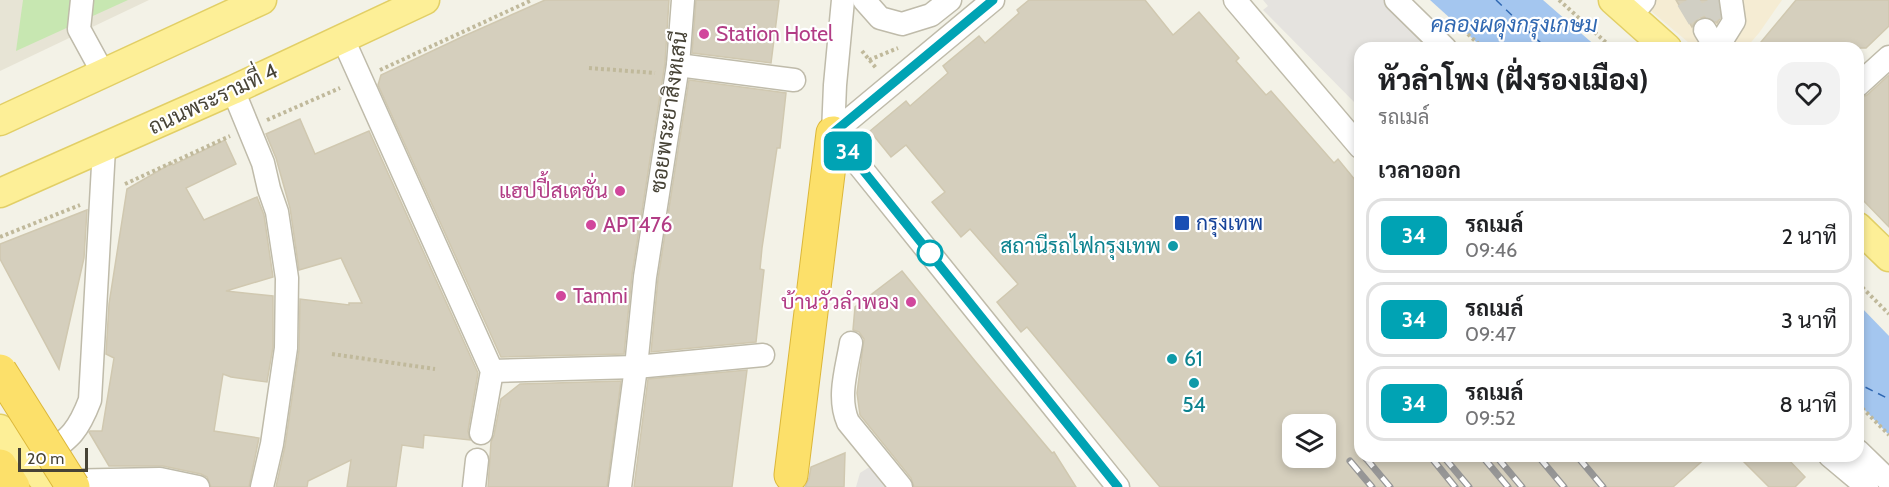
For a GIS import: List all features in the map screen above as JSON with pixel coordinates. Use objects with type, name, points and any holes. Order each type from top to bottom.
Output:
[{"type":"highway","points":[[791,475],[833,133]]},
{"type":"highway","points":[[0,371],[35,479]]},
{"type":"main road","points":[[0,121],[262,0]]},
{"type":"main road","name":"ถนนพระรามที่ 4","points":[[0,194],[233,90],[425,0]]},
{"type":"main road","points":[[1629,5],[1662,42]]},
{"type":"main road","points":[[1864,233],[1889,257]]},
{"type":"main road","points":[[0,429],[35,479]]},
{"type":"street","points":[[82,0],[79,29],[103,73]]},
{"type":"street","name":"ซอยพระยาสิงหเสนี","points":[[620,487],[645,277],[678,70],[683,0]]},
{"type":"street","points":[[843,0],[833,133],[1118,487]]},
{"type":"street","points":[[864,0],[880,18],[902,24],[932,15],[950,0]]},
{"type":"street","points":[[833,133],[993,0]]},
{"type":"street","points":[[1235,0],[1354,140]]},
{"type":"street","points":[[1396,0],[1439,42]]},
{"type":"street","points":[[1717,37],[1734,21],[1731,0]]},
{"type":"street","points":[[343,39],[492,371],[481,432]]},
{"type":"street","points":[[1864,80],[1889,57]]},
{"type":"street","points":[[678,70],[794,80]]},
{"type":"street","points":[[233,90],[263,163],[269,189],[278,212],[287,278],[286,348],[272,444],[262,487]]},
{"type":"street","points":[[35,479],[71,436],[82,420],[90,400],[104,148]]},
{"type":"street","points":[[851,343],[842,401],[843,411],[848,422],[901,487]]},
{"type":"street","points":[[492,371],[636,367],[763,355]]},
{"type":"street","points":[[1864,457],[1889,481]]},
{"type":"street","points":[[474,487],[477,460]]},
{"type":"street","points":[[1837,462],[1867,487]]},
{"type":"street","points":[[35,479],[160,479],[198,487]]},
{"type":"path","points":[[1559,0],[1605,42]]},
{"type":"path","points":[[859,47],[880,74]]},
{"type":"path","points":[[589,68],[678,70]]},
{"type":"path","points":[[1864,289],[1889,314]]},
{"type":"path","points":[[332,354],[435,369]]},
{"type":"path","points":[[1864,410],[1889,435]]},
{"type":"shaded area","points":[[0,0],[149,0],[0,71]]},
{"type":"shaded area","points":[[1263,0],[1389,0],[1432,42],[1354,42],[1354,102],[1263,10],[1268,6]]},
{"type":"shaded area","points":[[1638,0],[1782,0],[1751,42],[1688,42]]},
{"type":"shaded area","points":[[871,466],[889,487],[856,487],[860,473]]},
{"type":"green space","points":[[23,0],[128,0],[16,51]]},
{"type":"water","name":"คลองผดุงกรุงเกษม","points":[[1430,0],[1543,0],[1591,42],[1476,42]]},
{"type":"water","points":[[1864,310],[1889,336],[1889,435],[1864,409]]},
{"type":"building","points":[[545,0],[669,0],[665,63],[632,275],[624,354],[501,357],[378,85],[381,75]]},
{"type":"building","points":[[696,0],[779,0],[771,63],[692,53]]},
{"type":"building","name":"สถานีรถไฟกรุงเทพ","points":[[1029,0],[1145,0],[1173,35],[1199,12],[1239,58],[1236,61],[1266,95],[1271,91],[1334,163],[1338,159],[1354,179],[1354,462],[1701,462],[1673,487],[1160,487],[1027,327],[1021,332],[997,302],[1018,284],[970,229],[961,237],[932,202],[945,192],[906,145],[891,157],[870,131],[906,101],[910,106],[948,73],[943,66],[979,36],[985,43],[1019,13],[1017,10]]},
{"type":"building","points":[[1676,0],[1718,0],[1720,18],[1717,23],[1711,18],[1698,18],[1692,27]]},
{"type":"building","points":[[1796,0],[1889,0],[1889,26],[1866,48],[1864,48],[1864,42],[1761,42]]},
{"type":"building","points":[[1889,75],[1889,227],[1864,201],[1864,96]]},
{"type":"building","points":[[689,80],[786,93],[780,148],[777,148],[762,248],[760,269],[764,270],[756,342],[651,352],[658,279]]},
{"type":"building","points":[[300,119],[315,154],[369,131],[478,373],[468,431],[470,440],[424,435],[423,448],[402,445],[396,487],[347,487],[351,460],[308,481],[307,487],[276,487],[285,446],[299,350],[300,299],[349,305],[349,303],[362,303],[341,258],[299,270],[290,208],[276,158],[266,134]]},
{"type":"building","points":[[225,140],[236,164],[186,188],[204,220],[257,197],[264,215],[273,277],[226,291],[273,296],[273,347],[267,382],[223,374],[214,431],[259,438],[249,487],[211,487],[207,477],[201,474],[163,466],[109,466],[89,432],[102,431],[114,358],[106,354],[109,304],[127,189],[172,163],[173,165]]},
{"type":"building","points":[[87,210],[84,258],[59,369],[0,259],[0,244]]},
{"type":"building","points":[[902,271],[1052,453],[1054,452],[1076,487],[914,487],[911,478],[860,415],[857,393],[864,339],[859,332],[853,330],[855,307]]},
{"type":"building","points":[[747,370],[732,487],[634,487],[648,379]]},
{"type":"building","points":[[621,381],[607,487],[488,487],[491,442],[501,399],[520,384]]},
{"type":"building","points":[[845,453],[844,487],[805,487],[811,467]]},
{"type":"building","points":[[1744,462],[1791,462],[1805,477],[1795,487],[1769,487]]},
{"type":"ferry route","points":[[1496,0],[1540,42]]},
{"type":"ferry route","points":[[1864,386],[1889,399]]},
{"type":"tunnel","points":[[1687,0],[1705,30]]},
{"type":"tunnel","points":[[1708,0],[1721,21]]},
{"type":"railway","points":[[1350,461],[1372,487]]},
{"type":"railway","points":[[1369,462],[1390,487]]},
{"type":"railway","points":[[1435,462],[1455,487]]},
{"type":"railway","points":[[1448,462],[1469,487]]},
{"type":"railway","points":[[1487,462],[1508,487]]},
{"type":"railway","points":[[1501,462],[1522,487]]},
{"type":"railway","points":[[1543,462],[1564,487]]},
{"type":"railway","points":[[1582,462],[1603,487]]},
{"type":"bus line","name":"34","points":[[993,0],[833,133],[1118,487]]},
{"type":"place","name":"Station Hotel","points":[[704,34]]},
{"type":"place","name":"แฮปปี้สเตชั่น","points":[[620,191]]},
{"type":"place","name":"กรุงเทพ","points":[[1182,223]]},
{"type":"place","name":"APT476","points":[[591,225]]},
{"type":"place","name":"สถานีรถไฟกรุงเทพ","points":[[1173,246]]},
{"type":"place","name":"Tamni","points":[[561,296]]},
{"type":"place","name":"บ้านวัวลำพอง","points":[[911,302]]},
{"type":"place","name":"61","points":[[1172,359]]},
{"type":"place","name":"54","points":[[1194,383]]}]
